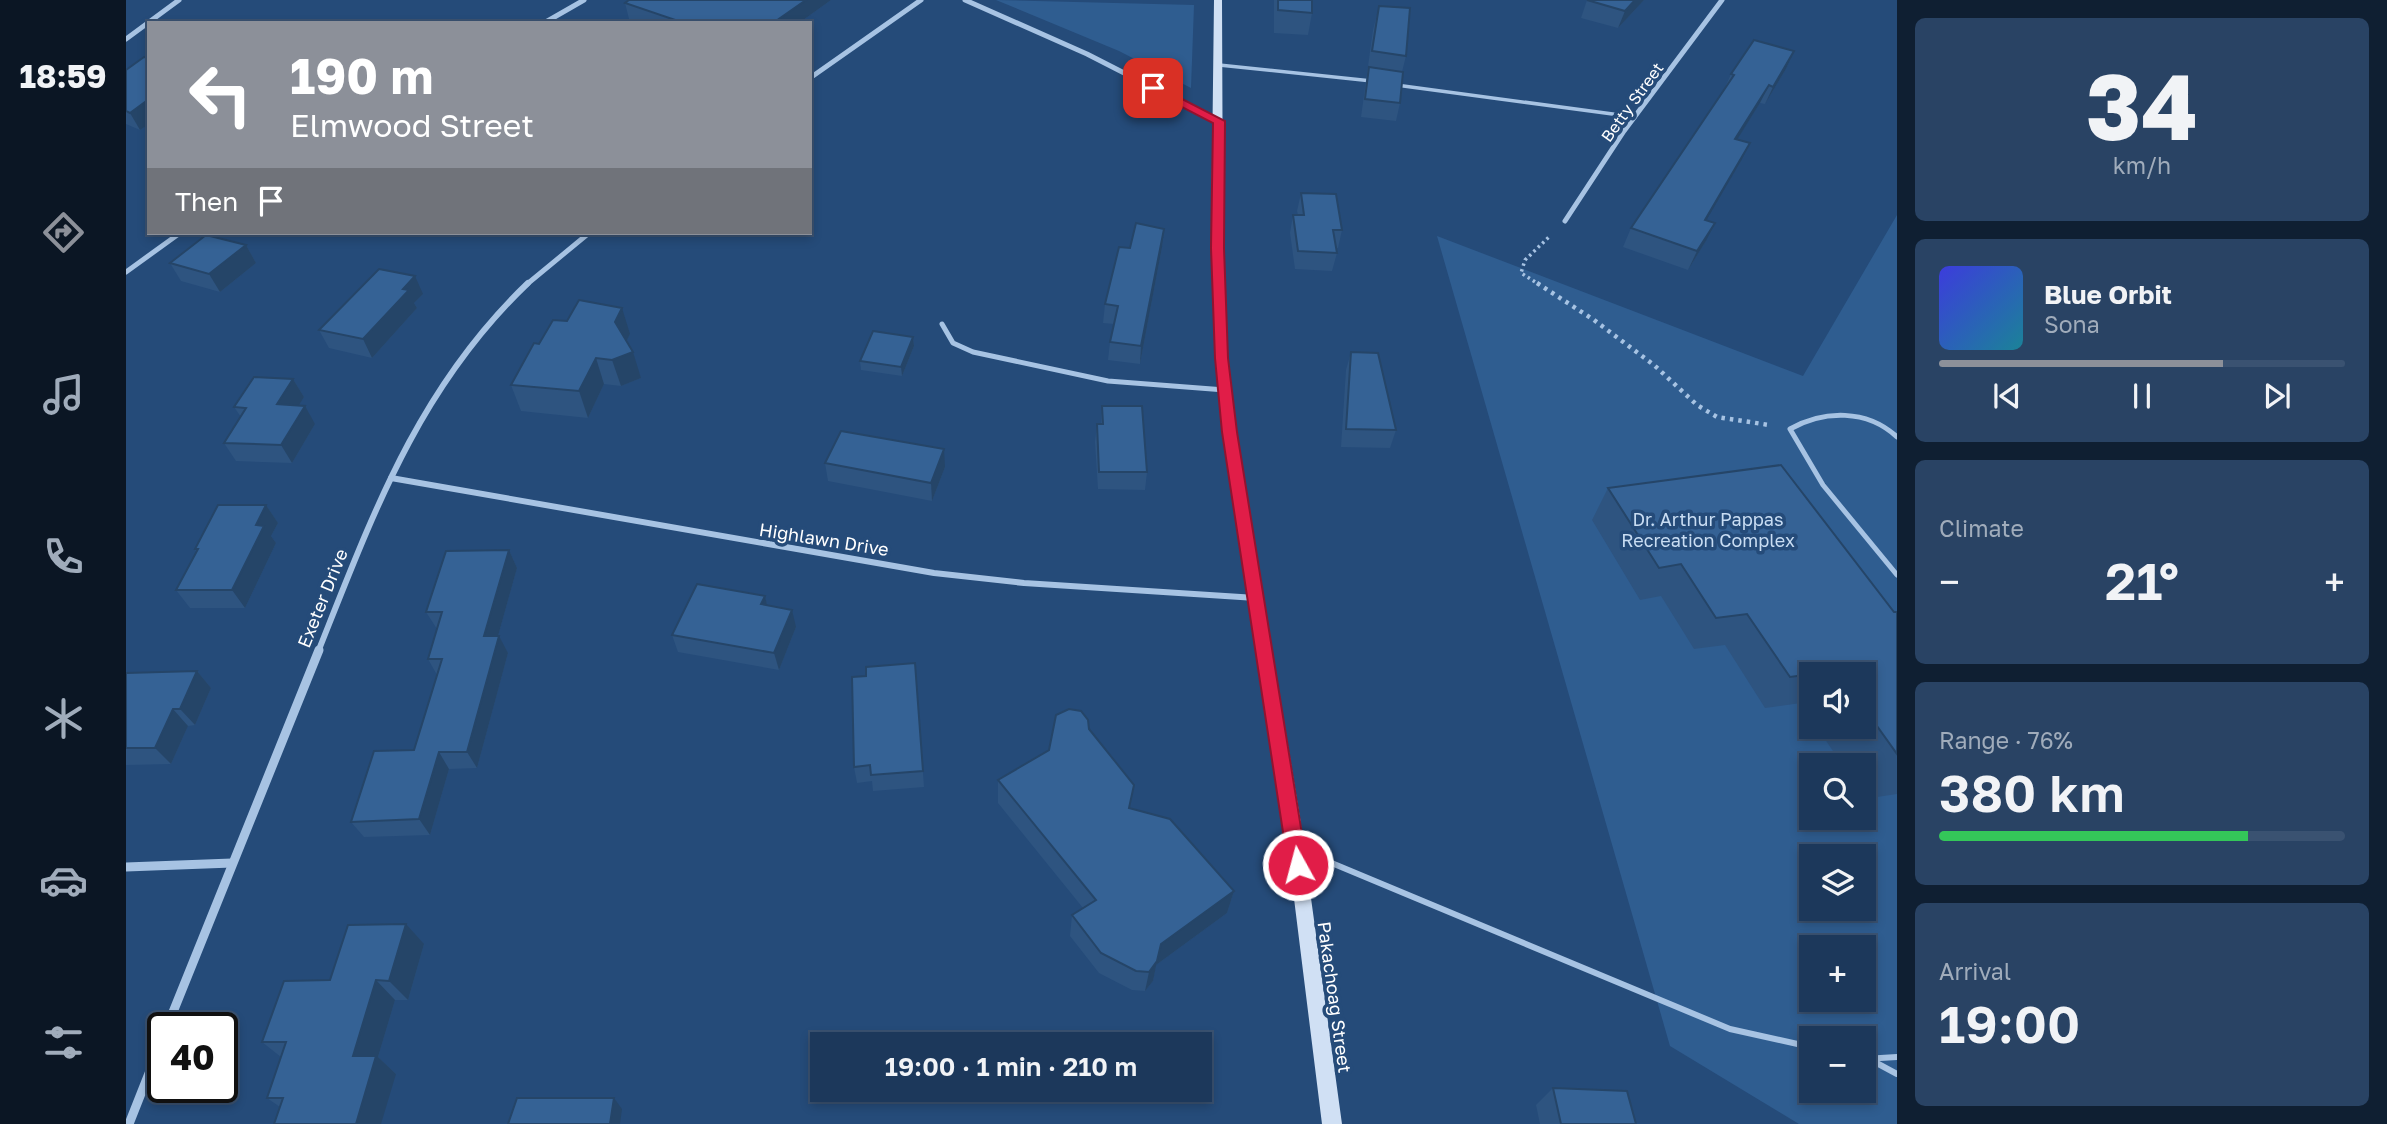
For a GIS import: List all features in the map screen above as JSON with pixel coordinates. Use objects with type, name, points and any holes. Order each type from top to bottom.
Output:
[{"type":"street","points":[[150,21],[179,0]]},
{"type":"street","points":[[547,21],[584,0]]},
{"type":"street","points":[[812,77],[921,0]]},
{"type":"street","points":[[965,0],[1087,54],[1219,121]]},
{"type":"street","name":"Pakachoag Street","points":[[1218,0],[1217,248],[1225,390],[1295,848],[1332,1124]]},
{"type":"street","name":"Betty Street","points":[[1565,221],[1635,117],[1722,0]]},
{"type":"street","points":[[126,39],[147,24]]},
{"type":"street","points":[[126,272],[177,235]]},
{"type":"street","name":"Exeter Drive","points":[[173,1012],[372,517],[391,478],[435,396],[494,315],[524,284],[586,235]]},
{"type":"street","name":"Highlawn Drive","points":[[391,478],[934,573],[1024,583],[1256,598]]},
{"type":"street","points":[[126,867],[232,863]]},
{"type":"street","points":[[129,1124],[147,1078]]},
{"type":"lane","points":[[1219,65],[1374,82]]},
{"type":"lane","points":[[1387,83],[1635,117]]},
{"type":"lane","points":[[942,324],[948,341],[955,348],[1108,381],[1225,390]]},
{"type":"lane","points":[[1897,437],[1891,429],[1874,420],[1848,414],[1799,422],[1790,429],[1797,446],[1864,537],[1897,575]]},
{"type":"lane","points":[[1295,848],[1730,1029],[1799,1044]]},
{"type":"lane","points":[[1876,1058],[1897,1057]]},
{"type":"lane","points":[[1876,1064],[1897,1074]]},
{"type":"path","points":[[1565,221],[1525,260],[1521,273],[1604,327],[1654,365],[1697,405],[1717,417],[1790,429]]},
{"type":"green space","points":[[996,0],[1194,5],[1191,88],[1119,51]]},
{"type":"green space","name":"Dr. Arthur Pappas Recreation Complex","points":[[1897,215],[1897,1124],[1799,1124],[1670,1046],[1437,236],[1803,376]]},
{"type":"building","points":[[629,0],[806,0],[776,21],[678,21],[625,3]]},
{"type":"building","points":[[1278,0],[1312,0],[1312,13],[1278,10]]},
{"type":"building","points":[[1587,0],[1635,0],[1625,11]]},
{"type":"building","points":[[1379,6],[1410,8],[1406,56],[1372,51]]},
{"type":"building","points":[[1754,40],[1794,51],[1773,87],[1769,85],[1735,139],[1750,143],[1705,220],[1715,223],[1697,251],[1631,228],[1734,75],[1731,74]]},
{"type":"building","points":[[147,58],[147,100],[130,113],[126,111],[126,70]]},
{"type":"building","points":[[1369,67],[1403,72],[1400,103],[1365,99]]},
{"type":"building","points":[[1301,193],[1336,194],[1342,230],[1333,230],[1337,253],[1298,251],[1293,215],[1304,215]]},
{"type":"building","points":[[1136,223],[1164,229],[1141,346],[1110,342],[1118,306],[1105,304],[1119,247],[1130,248]]},
{"type":"building","points":[[206,235],[246,245],[209,274],[170,263]]},
{"type":"building","points":[[379,269],[415,276],[403,289],[409,290],[363,339],[319,330]]},
{"type":"building","points":[[579,300],[622,308],[615,322],[633,352],[612,360],[596,358],[579,391],[511,385],[534,343],[539,344],[553,320],[567,321]]},
{"type":"building","points":[[873,331],[913,337],[901,367],[860,361]]},
{"type":"building","points":[[1351,352],[1378,353],[1396,430],[1346,429]]},
{"type":"building","points":[[254,377],[293,379],[277,404],[305,406],[281,445],[224,443],[246,408],[234,407]]},
{"type":"building","points":[[1102,406],[1142,406],[1147,472],[1099,472],[1097,424],[1103,424]]},
{"type":"building","points":[[841,431],[944,449],[931,483],[825,463]]},
{"type":"building","points":[[1781,465],[1894,612],[1897,612],[1897,754],[1876,726],[1876,662],[1799,662],[1799,676],[1790,677],[1747,614],[1716,618],[1681,564],[1659,568],[1608,488]]},
{"type":"building","points":[[218,505],[266,505],[256,525],[264,526],[232,590],[176,590],[198,549],[195,549]]},
{"type":"building","points":[[509,550],[484,636],[499,636],[467,752],[439,752],[419,819],[351,822],[374,751],[414,750],[442,659],[428,659],[442,612],[426,612],[446,551]]},
{"type":"building","points":[[697,584],[765,596],[761,604],[792,610],[774,653],[672,635]]},
{"type":"building","points":[[915,663],[923,771],[871,775],[870,765],[854,767],[852,677],[866,676],[866,667]]},
{"type":"building","points":[[197,671],[180,709],[173,709],[155,748],[126,748],[126,673]]},
{"type":"building","points":[[1069,709],[1081,711],[1088,720],[1089,729],[1134,785],[1129,808],[1170,819],[1234,891],[1161,944],[1157,961],[1149,972],[1136,971],[1101,953],[1072,915],[1096,900],[998,780],[1049,750],[1056,715]]},
{"type":"building","points":[[406,924],[389,981],[376,980],[353,1056],[376,1056],[356,1124],[274,1124],[283,1098],[267,1098],[286,1042],[262,1042],[284,981],[330,980],[348,925]]},
{"type":"building","points":[[1553,1088],[1627,1091],[1636,1124],[1561,1124]]},
{"type":"building","points":[[517,1098],[614,1098],[610,1124],[508,1124]]},
{"type":"route","points":[[1153,88],[1219,121],[1217,248],[1222,358],[1230,432],[1298,865]]}]
